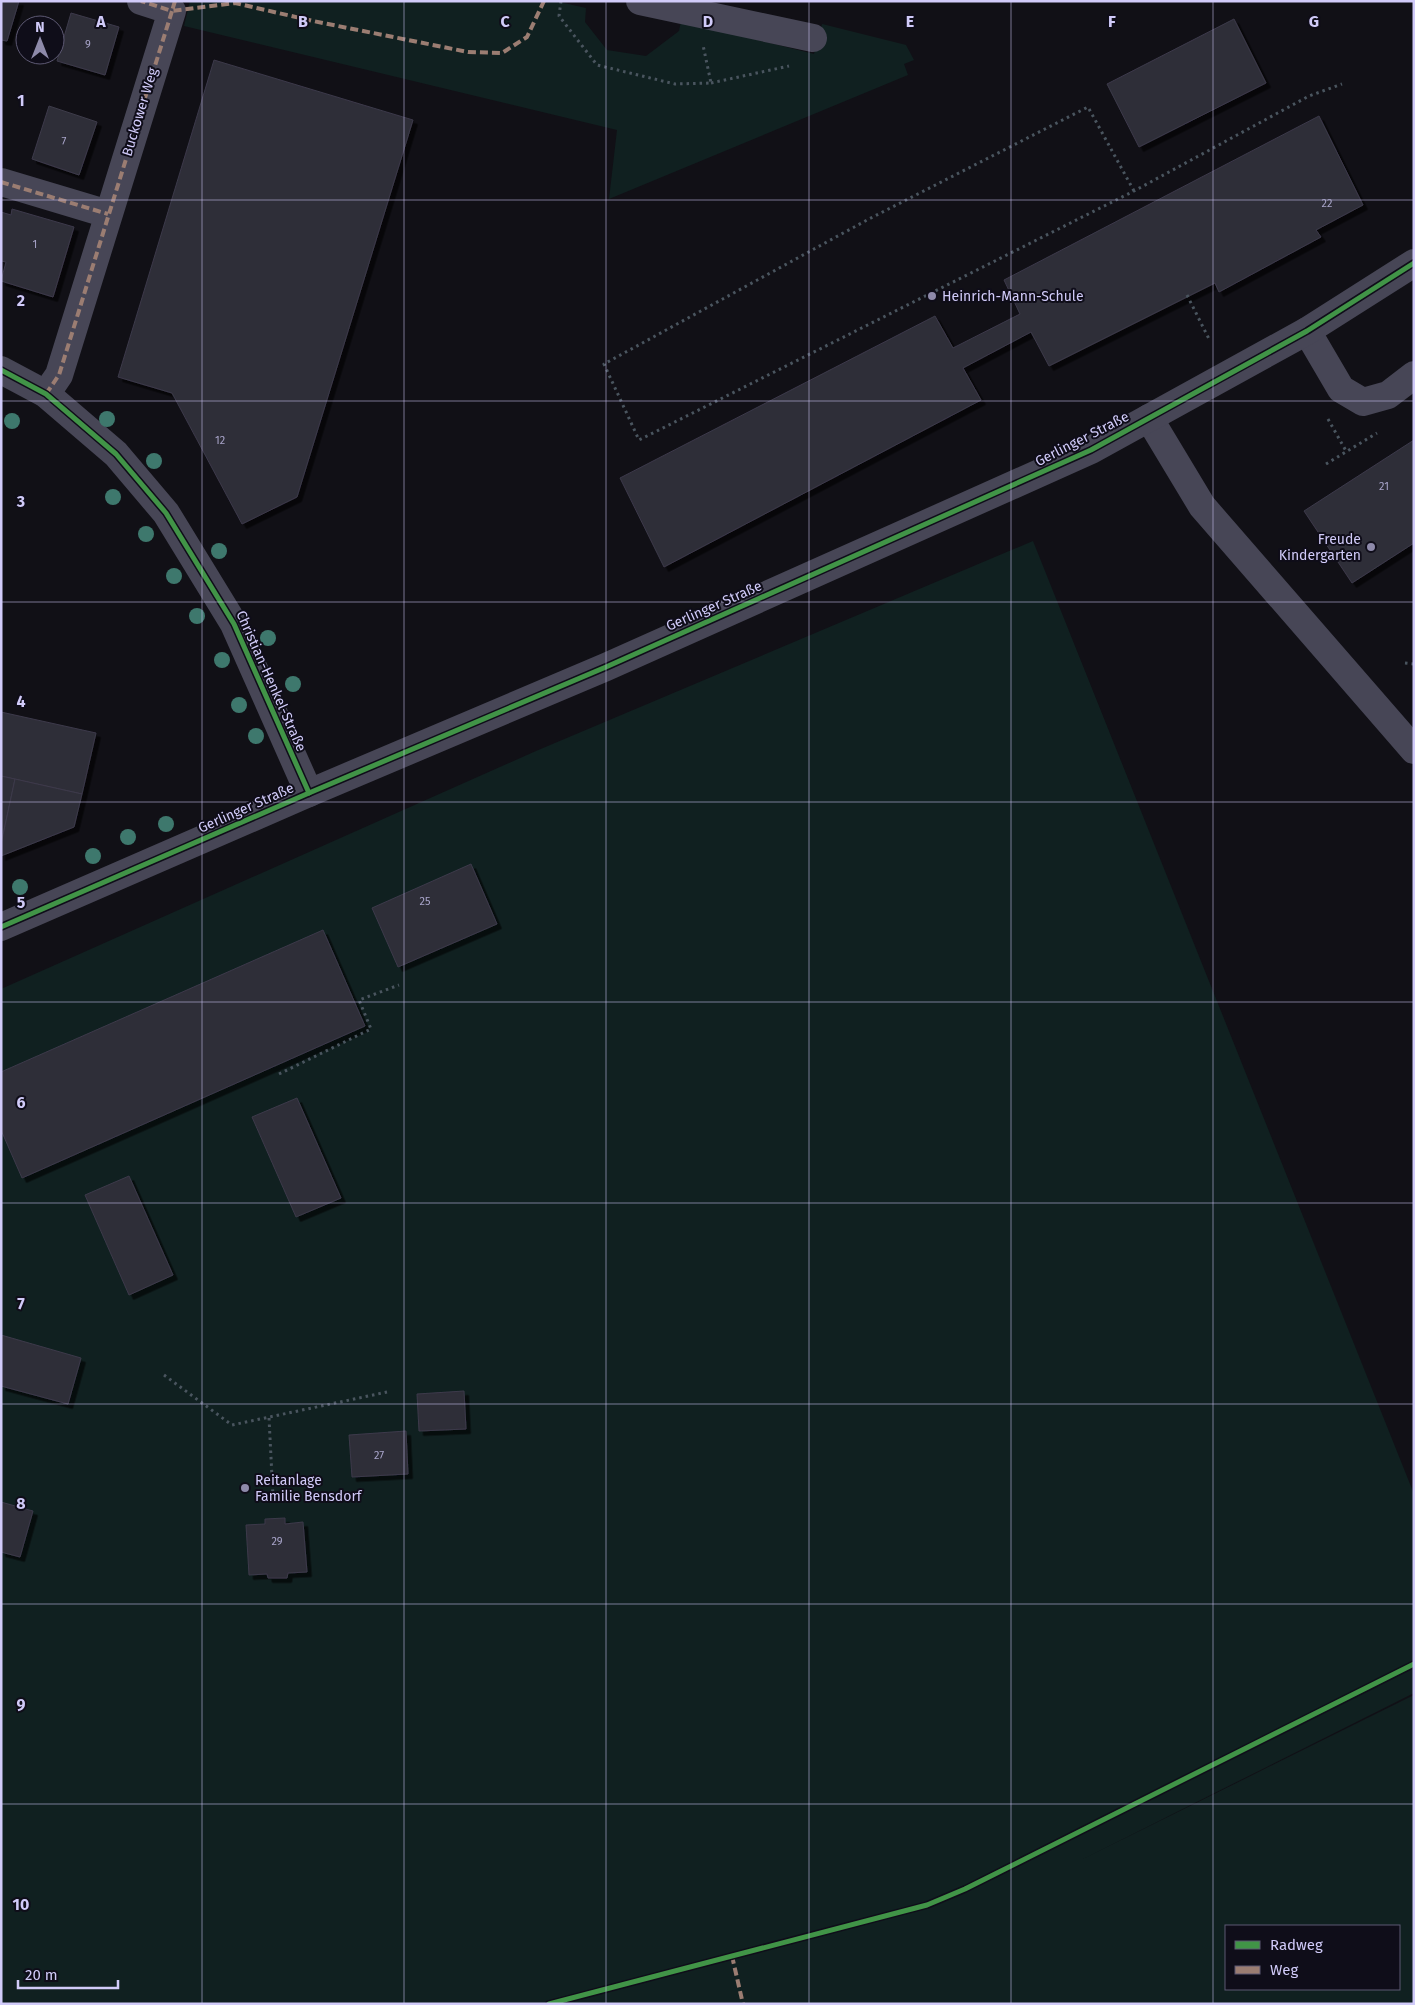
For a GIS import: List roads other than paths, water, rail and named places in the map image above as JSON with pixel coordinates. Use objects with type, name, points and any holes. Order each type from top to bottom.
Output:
[{"type":"street","name":"Buckower Weg","points":[[46,394],[59,375],[173,6],[141,1]]},
{"type":"street","points":[[640,1],[813,38]]},
{"type":"street","points":[[1,182],[108,214]]},
{"type":"street","name":"Gerlinger Straße","points":[[1,927],[308,792],[606,667],[1091,450],[1307,331],[1414,263]]},
{"type":"street","points":[[1307,331],[1341,389],[1363,402],[1388,395],[1414,375]]},
{"type":"street","name":"Christian-Henkel-Straße","points":[[1,370],[46,394],[116,454],[166,513],[234,624],[308,792]]},
{"type":"street","points":[[1149,418],[1202,506],[1414,750]]},
{"type":"place","name":"Heinrich-Mann-Schule","points":[[932,296]]},
{"type":"place","name":"Freude Kindergarten","points":[[1371,547]]},
{"type":"place","name":"Reitanlage Familie Bensdorf","points":[[245,1488]]}]
